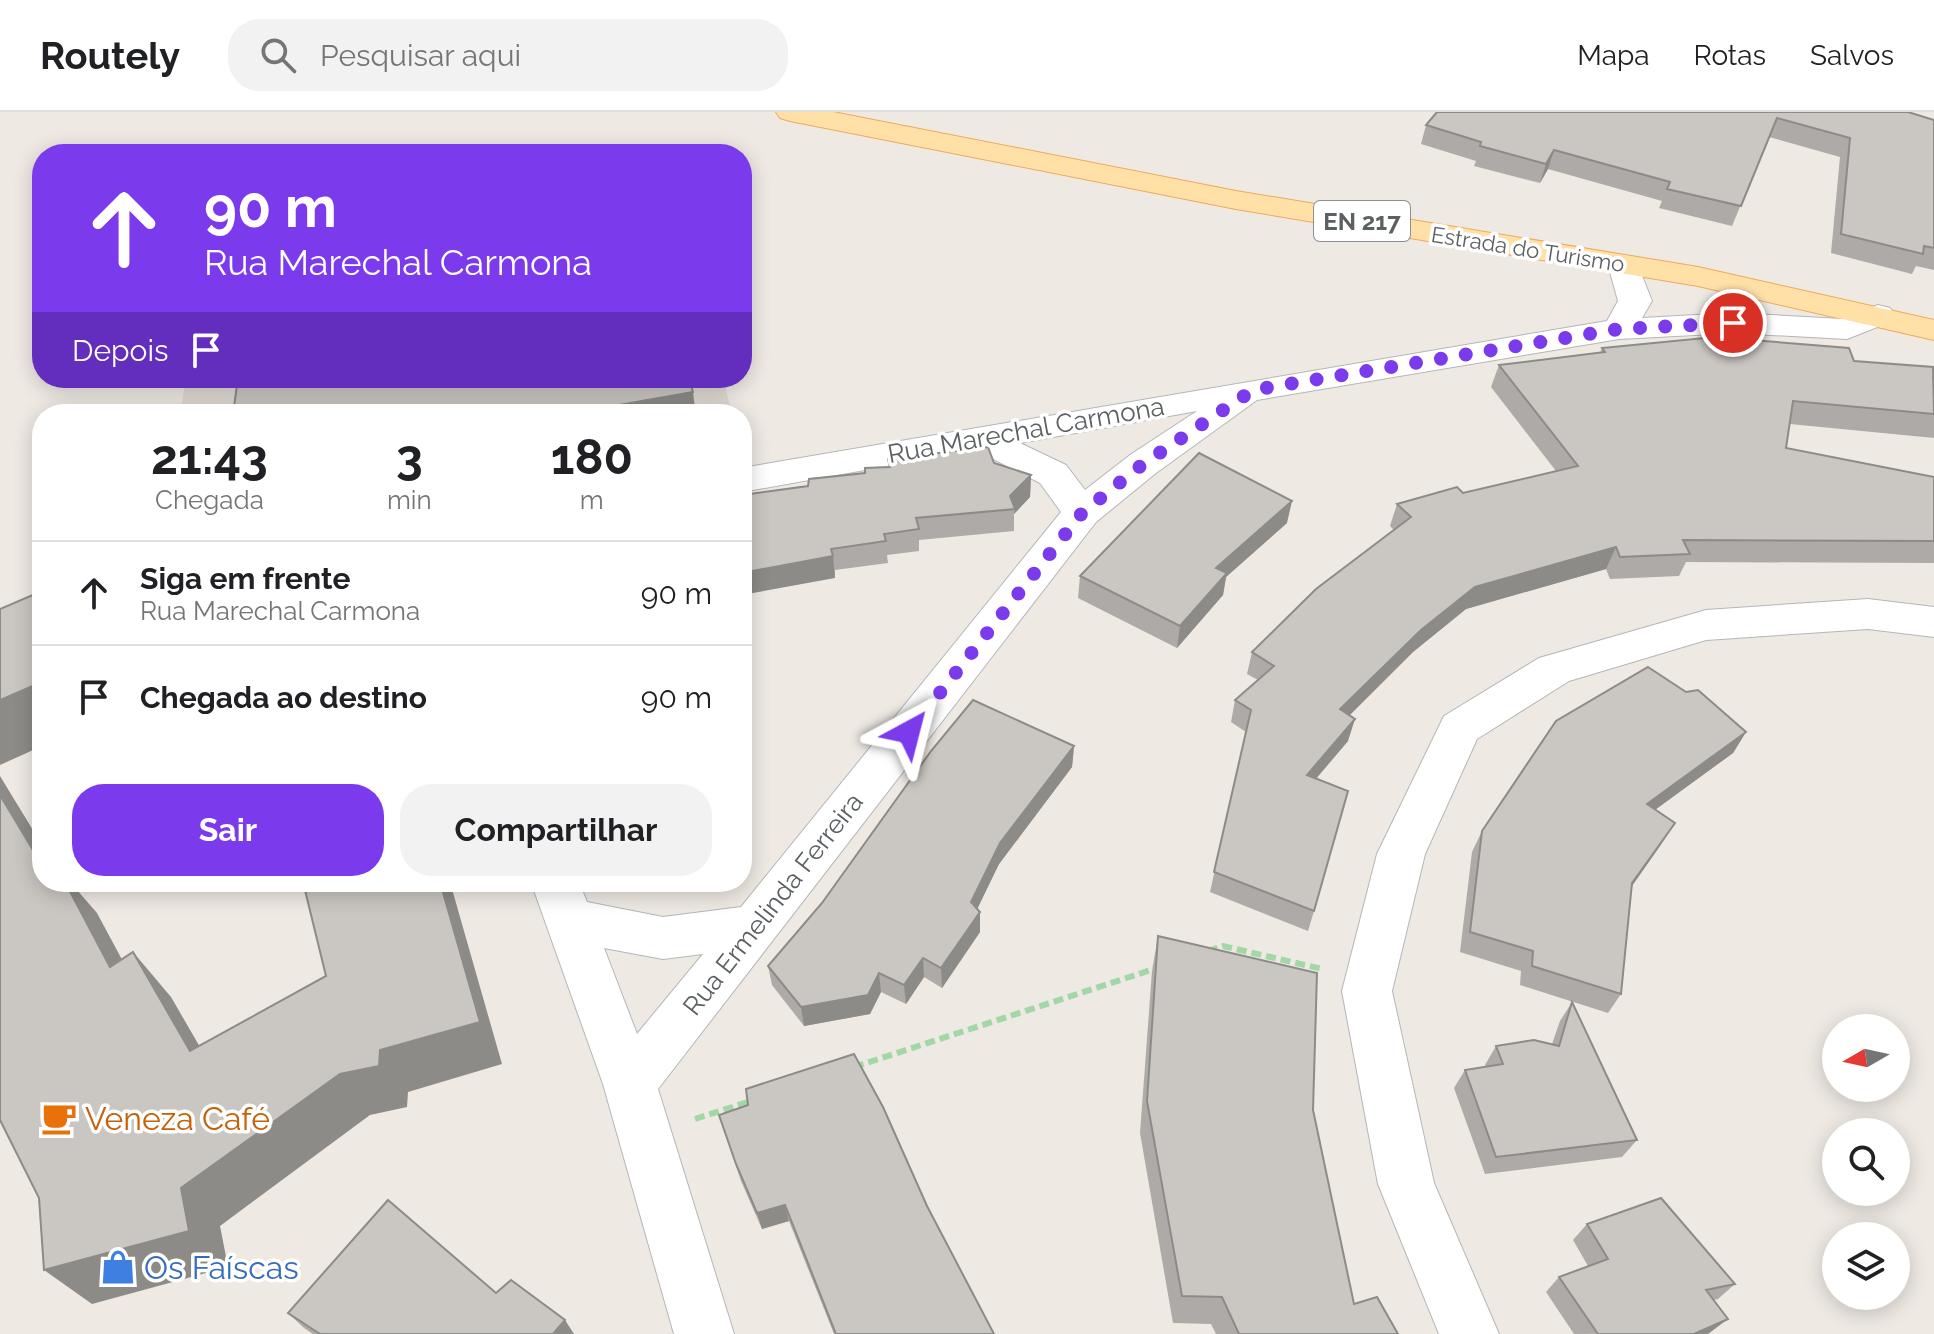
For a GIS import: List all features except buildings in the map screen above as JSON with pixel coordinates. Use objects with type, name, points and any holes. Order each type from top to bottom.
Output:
[{"type":"main road","name":"Estrada do Turismo","points":[[790,112],[1260,204],[1701,278],[1878,315],[1934,330]]},
{"type":"street","points":[[1619,329],[1635,301],[1624,265]]},
{"type":"street","name":"Rua Marechal Carmona","points":[[752,478],[1619,329],[1733,323],[1847,329],[1878,315]]},
{"type":"street","name":"Rua Ermelinda Ferreira","points":[[630,1084],[1082,513],[1143,464],[1253,390]]},
{"type":"street","points":[[981,438],[1053,474],[1082,513]]},
{"type":"street","points":[[1469,1334],[1406,1184],[1367,991],[1401,854],[1460,728],[1554,669],[1706,625],[1868,614],[1934,622]]},
{"type":"street","points":[[562,901],[663,938],[755,926]]},
{"type":"street","points":[[562,901],[630,1084],[704,1334]]},
{"type":"path","points":[[1192,956],[1223,946],[1370,980]]},
{"type":"path","points":[[843,1070],[1162,966]]},
{"type":"path","points":[[646,1135],[768,1095]]},
{"type":"shaded area","points":[[184,388],[726,388],[730,404],[182,404]]},
{"type":"place","name":"Veneza Café","points":[[59,1118]]},
{"type":"place","name":"Os Faíscas","points":[[118,1267]]},
{"type":"route","points":[[909,732],[1082,513],[1143,464],[1253,390],[1619,329],[1733,323]]}]
